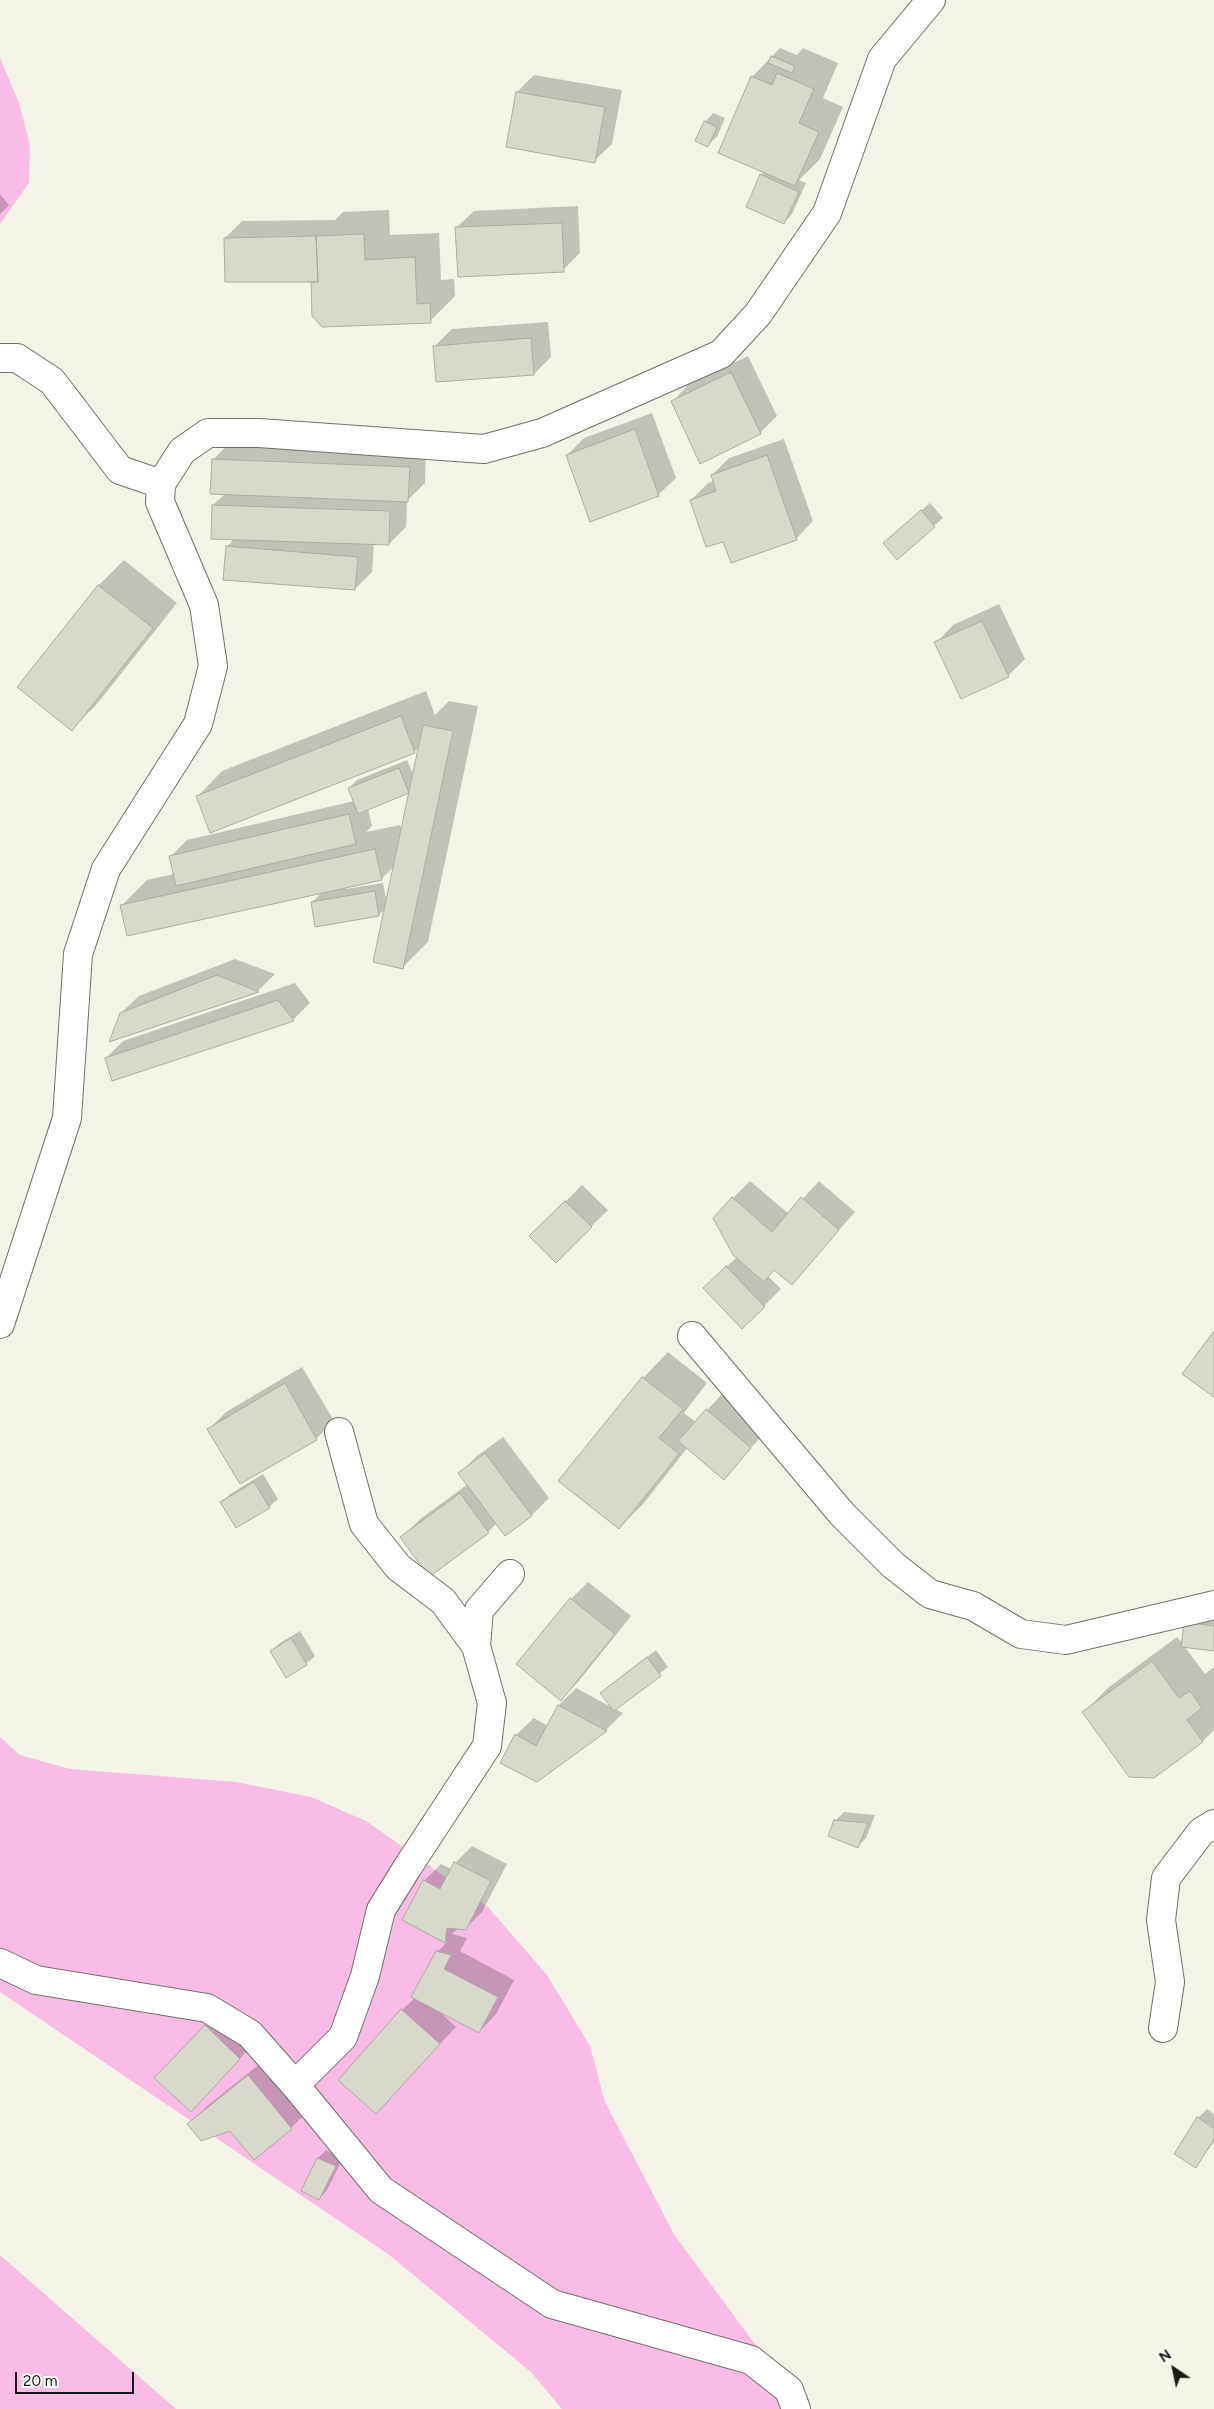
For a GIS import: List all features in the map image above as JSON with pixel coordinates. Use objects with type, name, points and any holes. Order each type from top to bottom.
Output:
[{"type":"street","points":[[0,1324],[67,1118],[78,954],[84,935],[106,869],[198,724],[213,666],[204,605],[160,502],[161,484],[182,451],[208,433],[259,433],[484,449],[542,432],[721,354],[758,314],[827,213],[882,59],[930,0]]},
{"type":"street","points":[[0,358],[17,358],[52,381],[120,470],[161,484]]},
{"type":"street","points":[[692,1336],[842,1514],[893,1566],[930,1594],[973,1606],[1021,1634],[1066,1640],[1214,1605]]},
{"type":"street","points":[[339,1432],[364,1524],[398,1567],[443,1601],[476,1646]]},
{"type":"street","points":[[295,2085],[343,2037],[364,1976],[381,1910],[487,1746],[492,1703],[476,1646],[479,1610],[510,1574]]},
{"type":"street","points":[[1163,2028],[1170,1982],[1160,1920],[1166,1878],[1201,1832],[1214,1824]]},
{"type":"street","points":[[0,1963],[36,1980],[207,2008],[250,2034],[295,2085],[381,2190],[552,2304],[751,2360],[789,2390],[796,2409]]},
{"type":"shaded area","points":[[0,58],[19,103],[30,145],[29,183],[0,224]]},
{"type":"shaded area","points":[[0,1737],[20,1755],[70,1769],[236,1782],[311,1797],[366,1821],[488,1907],[547,1975],[590,2046],[605,2102],[675,2236],[789,2390],[807,2409],[562,2409],[531,2372],[388,2254],[0,1992]]},
{"type":"shaded area","points":[[0,2255],[176,2409],[0,2409]]},
{"type":"building","points":[[771,56],[795,66],[792,73],[768,63]]},
{"type":"building","points":[[777,73],[814,89],[799,123],[819,132],[795,186],[718,153],[751,76],[772,85]]},
{"type":"building","points":[[516,92],[605,107],[595,163],[506,147]]},
{"type":"building","points":[[704,121],[717,127],[708,147],[695,141]]},
{"type":"building","points":[[760,174],[799,192],[784,224],[746,207]]},
{"type":"building","points":[[562,223],[564,272],[458,277],[455,227]]},
{"type":"building","points":[[364,234],[365,260],[415,257],[417,304],[430,303],[431,323],[322,327],[312,316],[311,282],[318,282],[316,236]]},
{"type":"building","points":[[316,236],[318,282],[225,282],[224,238]]},
{"type":"building","points":[[531,338],[534,375],[436,382],[433,346]]},
{"type":"building","points":[[731,372],[761,434],[700,464],[671,401]]},
{"type":"building","points":[[635,429],[659,496],[590,522],[566,455]]},
{"type":"building","points":[[767,455],[797,540],[731,563],[723,542],[706,547],[690,500],[716,491],[711,475]]},
{"type":"building","points":[[212,459],[410,467],[408,502],[210,494]]},
{"type":"building","points":[[212,505],[390,511],[389,545],[211,539]]},
{"type":"building","points":[[921,510],[935,527],[897,560],[883,543]]},
{"type":"building","points":[[226,546],[358,557],[355,590],[223,580]]},
{"type":"building","points":[[98,585],[153,628],[72,731],[17,687]]},
{"type":"building","points":[[982,621],[1009,677],[961,699],[934,642]]},
{"type":"building","points":[[401,716],[415,753],[210,833],[196,796]]},
{"type":"building","points":[[423,725],[453,731],[403,969],[373,962]]},
{"type":"building","points":[[399,768],[409,793],[358,814],[348,788]]},
{"type":"building","points":[[349,814],[356,844],[176,886],[169,856]]},
{"type":"building","points":[[375,849],[382,880],[127,936],[120,905]]},
{"type":"building","points":[[375,891],[379,916],[315,927],[311,902]]},
{"type":"building","points":[[217,975],[259,992],[109,1042],[120,1013]]},
{"type":"building","points":[[278,1000],[294,1021],[112,1081],[105,1058]]},
{"type":"building","points":[[732,1197],[772,1232],[801,1197],[839,1230],[792,1285],[774,1270],[764,1282],[733,1255],[713,1218]]},
{"type":"building","points":[[565,1201],[592,1227],[556,1263],[529,1236]]},
{"type":"building","points":[[726,1266],[765,1307],[742,1329],[703,1288]]},
{"type":"building","points":[[1214,1331],[1214,1397],[1182,1374]]},
{"type":"building","points":[[642,1377],[683,1409],[659,1438],[679,1454],[619,1529],[558,1481]]},
{"type":"building","points":[[285,1383],[317,1440],[240,1484],[207,1429]]},
{"type":"building","points":[[706,1409],[751,1448],[724,1480],[678,1441]]},
{"type":"building","points":[[485,1453],[532,1516],[505,1536],[458,1473]]},
{"type":"building","points":[[254,1482],[270,1508],[236,1528],[220,1502]]},
{"type":"building","points":[[460,1493],[489,1533],[429,1577],[400,1537]]},
{"type":"building","points":[[570,1598],[615,1634],[561,1701],[516,1664]]},
{"type":"building","points":[[1184,1622],[1214,1626],[1214,1651],[1181,1647]]},
{"type":"building","points":[[291,1638],[307,1665],[286,1678],[270,1651]]},
{"type":"building","points":[[647,1657],[661,1676],[614,1711],[600,1693]]},
{"type":"building","points":[[1152,1661],[1179,1698],[1190,1691],[1202,1708],[1187,1720],[1203,1742],[1154,1778],[1129,1777],[1082,1712]]},
{"type":"building","points":[[558,1705],[607,1731],[537,1782],[500,1763],[515,1734],[536,1746]]},
{"type":"building","points":[[834,1820],[868,1823],[858,1848],[828,1836]]},
{"type":"building","points":[[454,1862],[491,1881],[466,1930],[447,1928],[445,1943],[402,1920],[423,1880],[440,1889]]},
{"type":"building","points":[[436,1951],[451,1955],[444,1969],[498,1997],[479,2033],[411,1997]]},
{"type":"building","points":[[401,2009],[440,2044],[376,2114],[338,2080]]},
{"type":"building","points":[[205,2025],[240,2059],[191,2112],[154,2078]]},
{"type":"building","points":[[248,2075],[292,2129],[254,2160],[230,2131],[201,2141],[187,2124]]},
{"type":"building","points":[[1197,2117],[1214,2128],[1214,2139],[1196,2168],[1174,2154]]},
{"type":"building","points":[[317,2158],[336,2166],[319,2200],[301,2191]]}]
